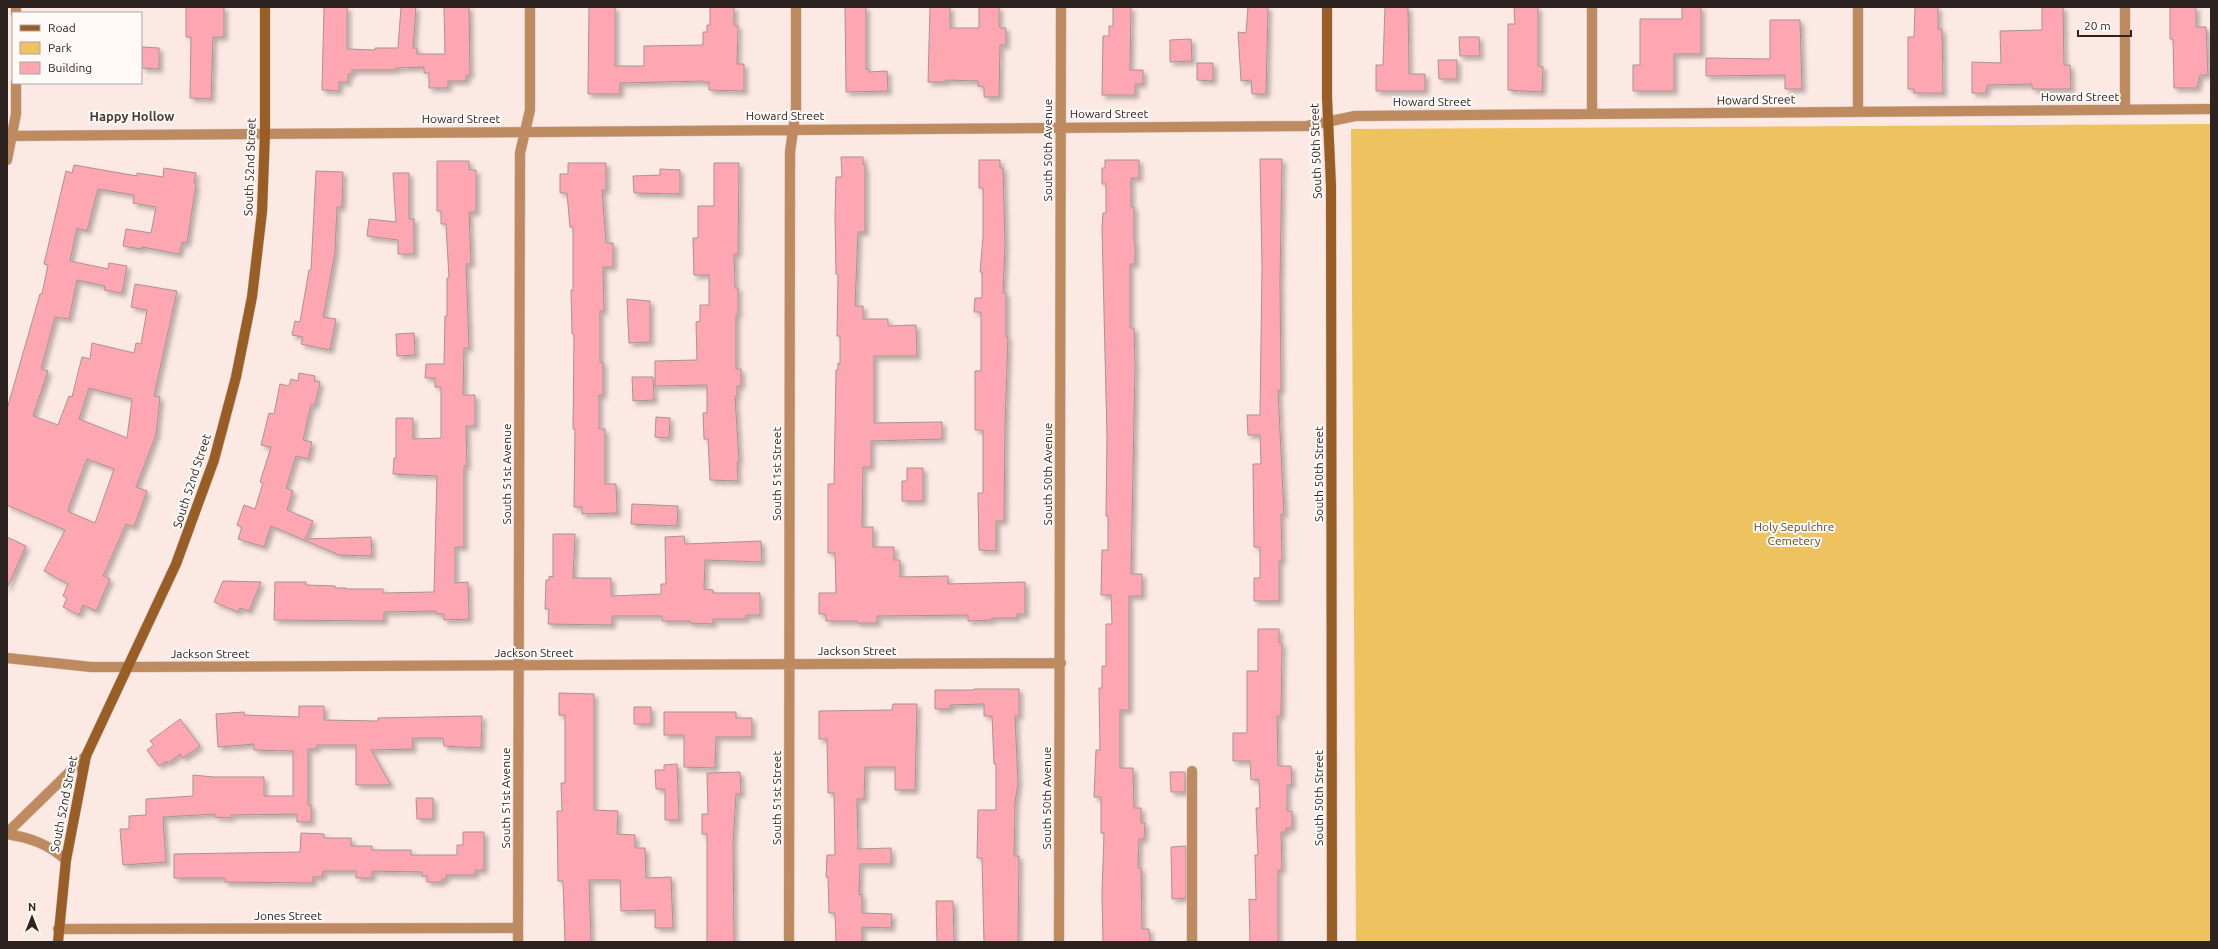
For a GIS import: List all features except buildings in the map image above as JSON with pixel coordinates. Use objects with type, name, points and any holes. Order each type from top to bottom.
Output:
[{"type":"street","name":"South 52nd Street","points":[[58,942],[58,929],[66,860],[86,756],[152,619],[197,511],[214,460],[236,377],[252,297],[262,212],[265,134],[265,7]]},
{"type":"street","name":"South 51st Avenue","points":[[518,942],[520,666],[520,153],[530,110],[530,7]]},
{"type":"street","name":"South 51st Street","points":[[789,942],[790,152],[796,109],[796,7]]},
{"type":"street","name":"South 50th Avenue","points":[[1060,942],[1061,7]]},
{"type":"street","name":"South 50th Street","points":[[1327,7],[1331,194],[1332,942]]},
{"type":"street","points":[[1592,7],[1592,114]]},
{"type":"street","points":[[1858,7],[1858,112]]},
{"type":"street","points":[[2125,7],[2126,110]]},
{"type":"street","points":[[7,160],[9,136],[16,114],[16,84]]},
{"type":"street","name":"Howard Street","points":[[9,136],[1307,126],[1355,116],[2211,109]]},
{"type":"street","name":"Jackson Street","points":[[7,658],[83,666],[128,667],[1061,663]]},
{"type":"street","points":[[7,833],[86,756]]},
{"type":"street","points":[[1192,771],[1192,942]]},
{"type":"street","points":[[7,833],[39,841],[52,848],[66,860]]},
{"type":"street","name":"Jones Street","points":[[58,929],[518,928]]},
{"type":"green space","name":"Holy Sepulchre Cemetery","points":[[2211,124],[2211,942],[1356,942],[1351,129]]},
{"type":"district","name":"Happy Hollow","points":[[132,116]]}]
